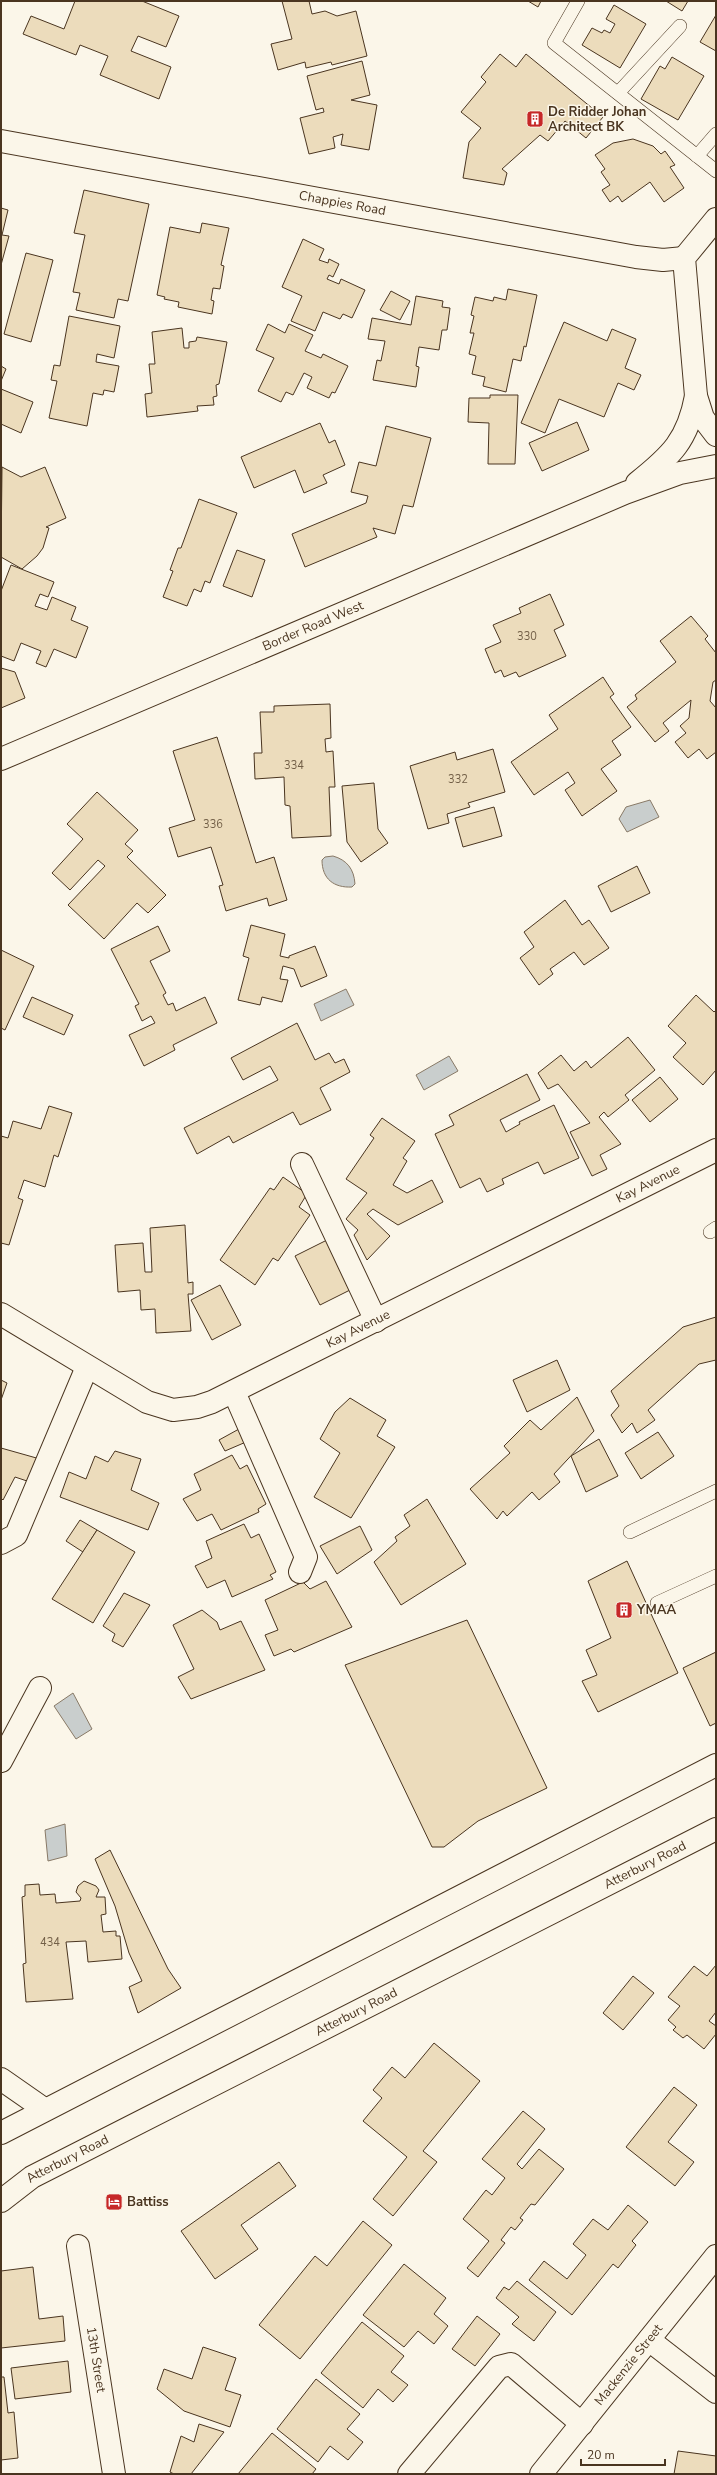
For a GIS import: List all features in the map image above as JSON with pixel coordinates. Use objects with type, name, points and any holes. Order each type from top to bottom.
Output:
[{"type":"street","name":"Chappies Road","points":[[1,141],[636,256],[663,260],[684,258]]},
{"type":"street","points":[[716,219],[684,258],[696,396],[703,418],[716,435]]},
{"type":"street","name":"Border Road West","points":[[625,493],[658,466],[677,445],[690,423],[696,396]]},
{"type":"street","name":"Border Road West","points":[[1,759],[625,493],[680,473],[716,466]]},
{"type":"street","name":"Kay Avenue","points":[[1,1314],[131,1395],[173,1410],[197,1407],[234,1392],[716,1150]]},
{"type":"street","points":[[302,1164],[376,1321]]},
{"type":"street","points":[[1,1544],[16,1535],[87,1367]]},
{"type":"street","points":[[234,1392],[306,1557],[300,1572]]},
{"type":"street","points":[[1,1761],[40,1688]]},
{"type":"street","points":[[1,2133],[44,2109],[716,1765]]},
{"type":"street","name":"Atterbury Road","points":[[1,2201],[32,2177],[716,1829]]},
{"type":"street","points":[[689,1843],[716,1834]]},
{"type":"street","points":[[1,2079],[44,2109]]},
{"type":"street","name":"13th Street","points":[[78,2246],[114,2474]]},
{"type":"street","name":"Mackenzie Street","points":[[543,2473],[716,2256]]},
{"type":"street","points":[[649,2340],[716,2392]]},
{"type":"street","points":[[410,2474],[499,2367],[504,2364],[511,2364],[582,2424]]},
{"type":"lane","points":[[578,1],[554,43],[716,171]]},
{"type":"lane","points":[[618,93],[680,26]]},
{"type":"lane","points":[[697,156],[716,134]]},
{"type":"lane","points":[[630,1532],[716,1491]]},
{"type":"lane","points":[[657,1603],[716,1576]]},
{"type":"shaded area","points":[[650,800],[659,817],[627,832],[619,819],[626,807]]},
{"type":"shaded area","points":[[333,856],[342,860],[349,866],[353,874],[355,884],[352,887],[335,884],[327,877],[324,872],[322,860],[325,857]]},
{"type":"shaded area","points":[[346,989],[354,1005],[321,1021],[314,1004]]},
{"type":"shaded area","points":[[449,1056],[458,1071],[424,1090],[416,1075]]},
{"type":"shaded area","points":[[73,1693],[92,1729],[76,1739],[54,1706]]},
{"type":"shaded area","points":[[65,1824],[67,1856],[48,1861],[45,1830]]},
{"type":"building","points":[[75,1],[142,1],[179,16],[166,47],[138,36],[131,51],[171,67],[159,99],[100,75],[108,56],[80,45],[76,55],[23,34],[31,16],[64,29]]},
{"type":"building","points":[[282,1],[309,1],[312,14],[325,11],[337,16],[356,11],[367,56],[332,65],[331,62],[306,68],[305,62],[278,70],[271,44],[292,39]]},
{"type":"building","points":[[528,1],[541,1],[538,7]]},
{"type":"building","points":[[666,1],[688,1],[682,11]]},
{"type":"building","points":[[614,5],[646,24],[620,68],[582,45],[592,28],[602,33],[604,30],[610,33],[615,24],[606,19]]},
{"type":"building","points":[[716,15],[716,51],[700,42]]},
{"type":"building","name":"De Ridder Johan Architect BK","points":[[500,54],[516,67],[526,54],[603,117],[586,138],[565,121],[548,141],[540,135],[502,169],[507,173],[504,185],[463,178],[469,142],[481,128],[461,112],[486,82],[481,77]]},
{"type":"building","points":[[672,57],[704,76],[678,120],[641,99],[660,66],[665,69]]},
{"type":"building","points":[[362,61],[370,95],[351,100],[377,105],[369,150],[341,145],[343,134],[333,137],[335,148],[309,154],[300,118],[324,112],[323,108],[316,110],[307,76]]},
{"type":"building","points":[[633,139],[653,146],[661,154],[665,151],[675,165],[670,167],[684,188],[664,202],[650,182],[622,202],[618,196],[610,202],[602,190],[610,185],[601,172],[605,169],[595,155],[613,143]]},
{"type":"building","points":[[84,190],[149,204],[128,301],[118,299],[114,318],[76,310],[80,293],[73,292],[85,235],[74,233]]},
{"type":"building","points":[[1,208],[8,210],[2,235],[9,236],[1,265]]},
{"type":"building","points":[[202,223],[229,228],[221,265],[224,266],[220,289],[213,288],[211,300],[214,301],[212,314],[178,307],[179,302],[164,299],[165,297],[157,295],[170,227],[200,233]]},
{"type":"building","points":[[303,239],[324,249],[319,260],[328,263],[329,259],[339,264],[333,277],[329,275],[327,279],[339,284],[341,279],[365,290],[352,318],[343,314],[340,319],[323,312],[315,331],[291,321],[302,296],[282,287]]},
{"type":"building","points":[[26,253],[53,260],[31,342],[4,334]]},
{"type":"building","points":[[508,289],[537,295],[526,347],[524,346],[521,361],[513,359],[506,392],[483,386],[485,377],[472,374],[476,356],[469,354],[474,333],[470,333],[474,316],[471,315],[475,297],[493,301],[494,297],[506,300]]},
{"type":"building","points":[[391,291],[410,301],[400,320],[380,310]]},
{"type":"building","points":[[416,296],[443,301],[442,307],[450,308],[447,330],[442,330],[439,350],[419,347],[416,366],[419,367],[416,387],[373,380],[377,360],[381,361],[385,341],[368,339],[372,318],[411,325]]},
{"type":"building","points":[[69,316],[120,326],[114,358],[97,354],[96,362],[119,366],[114,392],[104,390],[103,395],[93,393],[87,426],[49,418],[57,381],[51,380],[54,365],[60,366]]},
{"type":"building","points":[[564,322],[607,341],[612,329],[636,339],[625,368],[641,375],[634,390],[618,383],[604,417],[559,399],[545,433],[521,423]]},
{"type":"building","points":[[268,324],[285,333],[289,324],[313,335],[305,351],[321,358],[323,354],[348,366],[335,393],[332,392],[329,398],[307,388],[312,377],[304,373],[293,395],[286,392],[281,402],[258,391],[274,358],[256,350]]},
{"type":"building","points":[[182,328],[184,348],[189,348],[189,342],[196,341],[197,337],[227,342],[219,384],[216,385],[217,396],[213,397],[214,405],[197,406],[198,411],[147,417],[145,394],[152,393],[149,364],[155,364],[152,332]]},
{"type":"building","points":[[1,366],[6,369],[1,381]]},
{"type":"building","points":[[1,389],[33,402],[21,433],[1,424]]},
{"type":"building","points":[[490,395],[518,395],[515,464],[488,464],[489,423],[468,422],[469,398],[490,398]]},
{"type":"building","points":[[577,422],[589,450],[542,471],[529,443]]},
{"type":"building","points":[[320,423],[329,443],[335,440],[345,465],[323,475],[327,483],[304,493],[295,470],[254,488],[241,457]]},
{"type":"building","points":[[386,426],[431,438],[413,507],[403,505],[395,534],[373,528],[377,537],[305,567],[292,534],[366,503],[368,496],[351,492],[359,462],[376,466]]},
{"type":"building","points":[[2,467],[21,477],[45,467],[66,518],[46,527],[49,528],[43,548],[37,556],[22,569],[1,557]]},
{"type":"building","points":[[199,499],[237,513],[210,583],[205,581],[201,592],[194,589],[187,606],[163,597],[173,571],[170,570],[178,548],[181,548]]},
{"type":"building","points":[[237,550],[265,560],[252,597],[223,586]]},
{"type":"building","points":[[11,565],[54,582],[48,597],[40,594],[35,606],[47,610],[52,597],[76,607],[71,620],[88,627],[76,658],[54,649],[46,667],[36,663],[41,651],[21,643],[14,661],[1,656],[1,591]]},
{"type":"building","points":[[550,594],[564,625],[554,630],[566,656],[519,677],[516,672],[504,677],[501,670],[495,673],[485,649],[501,642],[493,625],[521,613],[519,608]]},
{"type":"building","points":[[691,616],[708,636],[705,639],[716,653],[716,680],[713,682],[710,701],[716,708],[716,752],[707,759],[699,749],[688,758],[675,742],[686,733],[680,726],[689,718],[691,700],[663,723],[669,731],[655,742],[627,707],[637,699],[635,695],[676,662],[660,641]]},
{"type":"building","points":[[1,668],[15,672],[25,698],[1,708]]},
{"type":"building","points":[[603,677],[614,694],[610,697],[631,727],[612,741],[621,755],[601,769],[617,791],[582,816],[565,790],[575,783],[568,772],[534,795],[511,762],[558,729],[549,715]]},
{"type":"building","points":[[330,704],[331,738],[325,739],[326,752],[333,751],[335,787],[329,787],[331,836],[292,838],[290,806],[285,805],[284,777],[255,779],[254,753],[262,753],[260,712],[274,712],[274,706]]},
{"type":"building","points":[[217,737],[256,863],[274,857],[287,900],[269,906],[267,898],[226,911],[219,886],[223,885],[211,847],[178,857],[169,828],[195,820],[173,751]]},
{"type":"building","points":[[493,749],[505,792],[468,803],[470,807],[447,814],[449,823],[428,829],[410,766],[455,752],[457,760]]},
{"type":"building","points":[[374,783],[378,829],[388,843],[361,862],[347,842],[342,786]]},
{"type":"building","points":[[97,792],[138,830],[125,844],[133,851],[127,857],[166,895],[148,913],[137,903],[104,939],[68,905],[105,866],[98,860],[70,890],[52,873],[83,839],[67,824]]},
{"type":"building","points":[[494,807],[502,836],[463,847],[455,818]]},
{"type":"building","points":[[637,866],[650,893],[611,912],[598,886]]},
{"type":"building","points":[[565,900],[582,925],[589,920],[609,948],[584,965],[574,952],[550,969],[553,974],[539,985],[520,958],[534,947],[524,932]]},
{"type":"building","points":[[251,925],[285,934],[280,956],[289,958],[289,956],[315,946],[327,976],[301,987],[294,969],[283,966],[280,979],[288,980],[282,1002],[262,997],[260,1005],[238,1000],[249,958],[243,956]]},
{"type":"building","points":[[158,926],[170,951],[150,961],[166,993],[163,995],[168,1005],[173,1003],[176,1011],[205,997],[217,1023],[173,1045],[175,1050],[144,1066],[129,1035],[155,1023],[151,1016],[142,1021],[135,1006],[139,1004],[111,949]]},
{"type":"building","points":[[1,950],[34,966],[5,1030],[1,1028]]},
{"type":"building","points":[[696,995],[714,1012],[716,1010],[716,1070],[703,1085],[673,1057],[686,1043],[668,1026]]},
{"type":"building","points":[[32,997],[73,1015],[64,1035],[23,1017]]},
{"type":"building","points":[[297,1023],[315,1060],[329,1053],[335,1063],[344,1059],[350,1072],[320,1088],[331,1110],[300,1125],[293,1112],[233,1143],[229,1136],[197,1154],[184,1128],[278,1080],[270,1066],[243,1080],[231,1058]]},
{"type":"building","points":[[628,1037],[655,1070],[625,1095],[629,1100],[608,1117],[604,1112],[599,1117],[621,1144],[600,1155],[607,1169],[592,1176],[570,1132],[590,1123],[558,1084],[548,1089],[538,1073],[561,1055],[574,1071],[586,1061],[591,1068]]},
{"type":"building","points":[[527,1074],[540,1100],[500,1120],[506,1132],[520,1124],[519,1122],[554,1105],[579,1158],[544,1174],[538,1162],[502,1179],[504,1184],[487,1192],[480,1178],[460,1188],[435,1134],[454,1125],[449,1115]]},
{"type":"building","points":[[660,1077],[678,1099],[650,1122],[632,1100]]},
{"type":"building","points":[[49,1106],[72,1113],[58,1157],[54,1155],[45,1187],[24,1180],[18,1198],[23,1200],[9,1245],[1,1243],[1,1136],[8,1138],[13,1121],[41,1129]]},
{"type":"building","points":[[382,1118],[415,1141],[403,1158],[407,1161],[393,1185],[407,1193],[432,1180],[443,1202],[398,1225],[373,1209],[367,1214],[390,1236],[367,1260],[354,1235],[358,1230],[346,1219],[367,1193],[346,1179],[374,1138],[370,1135]]},
{"type":"building","points":[[283,1177],[307,1194],[299,1207],[310,1215],[278,1261],[273,1258],[255,1285],[220,1260],[270,1188],[274,1190]]},
{"type":"building","points":[[185,1225],[188,1283],[193,1282],[193,1294],[188,1294],[191,1331],[156,1333],[155,1309],[141,1310],[140,1290],[118,1292],[115,1245],[143,1243],[145,1272],[152,1272],[150,1228]]},
{"type":"building","points":[[331,1238],[356,1287],[320,1305],[295,1256]]},
{"type":"building","points":[[220,1285],[241,1325],[212,1340],[191,1300]]},
{"type":"building","points":[[716,1317],[716,1360],[699,1364],[648,1410],[655,1420],[637,1433],[632,1423],[622,1433],[611,1415],[619,1406],[611,1391],[683,1327]]},
{"type":"building","points":[[557,1360],[570,1390],[527,1412],[513,1380]]},
{"type":"building","points":[[1,1380],[7,1383],[1,1400]]},
{"type":"building","points":[[577,1397],[594,1431],[554,1474],[560,1482],[539,1500],[532,1492],[507,1516],[503,1511],[497,1519],[470,1489],[510,1453],[504,1446],[530,1420],[541,1430]]},
{"type":"building","points":[[350,1398],[386,1420],[377,1436],[395,1447],[351,1518],[314,1497],[340,1453],[320,1439],[335,1412]]},
{"type":"building","points":[[239,1429],[246,1442],[225,1451],[219,1440]]},
{"type":"building","points":[[658,1432],[674,1456],[641,1479],[625,1453]]},
{"type":"building","points":[[599,1439],[618,1476],[586,1492],[571,1456]]},
{"type":"building","points":[[1,1448],[40,1459],[30,1482],[15,1477],[3,1500],[1,1498]]},
{"type":"building","points":[[115,1451],[141,1459],[131,1490],[159,1503],[148,1530],[60,1497],[69,1472],[86,1479],[95,1456],[108,1462]]},
{"type":"building","points":[[232,1455],[240,1469],[247,1465],[266,1504],[258,1509],[259,1512],[221,1530],[212,1514],[197,1521],[183,1499],[201,1490],[194,1474]]},
{"type":"building","points":[[427,1499],[466,1564],[401,1605],[374,1562],[397,1541],[395,1537],[410,1526],[404,1515]]},
{"type":"building","points":[[80,1520],[97,1530],[83,1552],[66,1541]]},
{"type":"building","points":[[244,1524],[251,1538],[259,1534],[276,1572],[270,1575],[273,1579],[232,1597],[225,1580],[207,1588],[195,1566],[212,1558],[206,1541]]},
{"type":"building","points":[[360,1526],[372,1550],[337,1574],[320,1546]]},
{"type":"building","points":[[97,1530],[135,1552],[93,1623],[52,1599]]},
{"type":"building","name":"YMAA","points":[[627,1561],[678,1673],[598,1712],[582,1681],[597,1675],[586,1650],[611,1638],[588,1581]]},
{"type":"building","points":[[326,1581],[352,1627],[294,1652],[291,1649],[274,1656],[265,1635],[278,1630],[265,1600],[303,1582],[310,1589]]},
{"type":"building","points":[[124,1593],[150,1605],[123,1647],[112,1641],[115,1634],[103,1626]]},
{"type":"building","points":[[202,1610],[217,1622],[220,1630],[241,1621],[265,1670],[191,1699],[178,1677],[194,1669],[173,1625]]},
{"type":"building","points":[[467,1620],[547,1788],[478,1821],[444,1847],[432,1847],[345,1665]]},
{"type":"building","points":[[716,1652],[716,1723],[710,1726],[683,1668]]},
{"type":"building","points":[[110,1850],[168,1969],[181,1988],[138,2013],[129,1987],[142,1981],[129,1953],[115,1906],[95,1859]]},
{"type":"building","points":[[84,1881],[96,1886],[99,1890],[96,1897],[105,1897],[106,1914],[101,1915],[103,1932],[116,1931],[116,1936],[120,1936],[122,1959],[88,1962],[86,1941],[66,1942],[73,1999],[26,2002],[23,1964],[26,1963],[22,1897],[25,1896],[25,1885],[39,1884],[40,1895],[55,1894],[56,1903],[80,1901],[81,1898],[76,1892],[78,1886]]},
{"type":"building","points":[[716,1965],[716,2012],[709,2021],[716,2026],[716,2034],[704,2049],[687,2035],[683,2038],[673,2030],[676,2027],[668,2020],[680,2006],[668,1997],[694,1966],[707,1976]]},
{"type":"building","points":[[633,1976],[654,1993],[623,2030],[603,2013]]},
{"type":"building","points":[[434,2043],[480,2081],[423,2151],[437,2162],[393,2216],[373,2199],[407,2157],[363,2121],[382,2098],[373,2090],[392,2067],[405,2078]]},
{"type":"building","points":[[674,2087],[697,2105],[668,2142],[694,2162],[675,2186],[626,2147]]},
{"type":"building","points":[[523,2111],[545,2129],[517,2164],[522,2169],[539,2149],[564,2169],[535,2205],[531,2204],[520,2218],[523,2220],[515,2230],[511,2227],[501,2240],[505,2243],[478,2277],[467,2268],[489,2241],[463,2219],[486,2190],[492,2195],[505,2178],[482,2159]]},
{"type":"building","points":[[279,2162],[296,2186],[241,2225],[258,2249],[215,2279],[181,2231]]},
{"type":"building","points":[[628,2205],[648,2222],[632,2241],[636,2245],[618,2268],[613,2264],[572,2315],[529,2280],[544,2261],[567,2279],[586,2255],[573,2244],[593,2219],[608,2230]]},
{"type":"building","points":[[363,2221],[392,2245],[300,2359],[259,2325],[315,2256],[327,2266]]},
{"type":"building","points":[[404,2264],[446,2298],[434,2314],[448,2326],[434,2344],[418,2331],[404,2347],[363,2315]]},
{"type":"building","points":[[33,2267],[39,2319],[63,2316],[65,2341],[1,2348],[1,2271]]},
{"type":"building","points":[[517,2281],[556,2312],[534,2341],[512,2324],[519,2317],[496,2298],[504,2287],[509,2290]]},
{"type":"building","points":[[477,2316],[500,2334],[475,2366],[452,2349]]},
{"type":"building","points":[[362,2322],[404,2356],[391,2372],[408,2385],[393,2402],[378,2389],[363,2408],[321,2373]]},
{"type":"building","points":[[203,2347],[236,2358],[225,2390],[241,2395],[230,2427],[184,2411],[157,2389],[164,2369],[192,2379]]},
{"type":"building","points":[[68,2361],[71,2392],[15,2399],[11,2368]]},
{"type":"building","points":[[1,2377],[4,2377],[8,2413],[14,2412],[18,2458],[1,2460]]},
{"type":"building","points":[[316,2379],[360,2414],[347,2429],[363,2442],[348,2460],[330,2446],[318,2462],[277,2429]]},
{"type":"building","points":[[199,2424],[224,2432],[191,2474],[174,2474],[170,2472],[181,2436],[194,2442]]},
{"type":"building","points":[[272,2433],[316,2469],[312,2474],[238,2474]]},
{"type":"building","points":[[678,2451],[716,2456],[716,2474],[674,2474]]},
{"type":"place","name":"De Ridder Johan Architect BK","points":[[535,119]]},
{"type":"place","name":"YMAA","points":[[624,1610]]},
{"type":"place","name":"Battiss","points":[[114,2202]]}]
